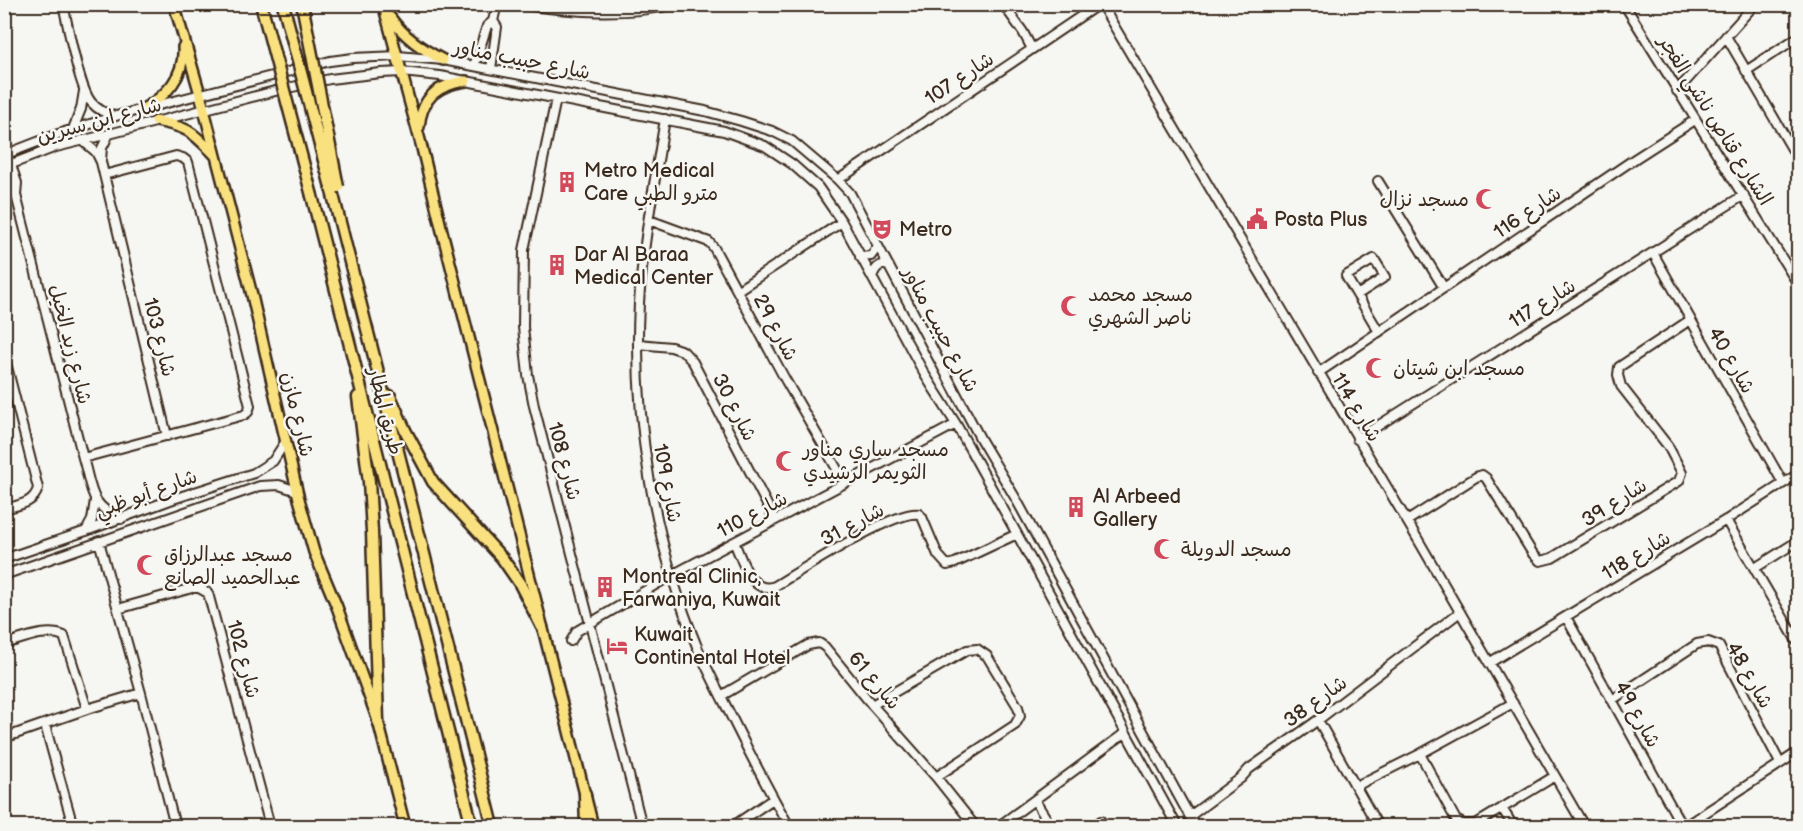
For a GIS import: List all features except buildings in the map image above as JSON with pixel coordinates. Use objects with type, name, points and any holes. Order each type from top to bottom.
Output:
[{"type":"highway","name":"طريق المطار","points":[[261,4],[351,346],[472,826]]},
{"type":"highway","name":"طريق المطار","points":[[283,4],[335,189],[339,214],[493,826]]},
{"type":"highway","points":[[302,4],[335,189]]},
{"type":"highway","points":[[351,346],[369,482],[378,721]]},
{"type":"highway","points":[[377,366],[405,430],[433,482],[502,558],[520,584],[542,627]]},
{"type":"highway","points":[[585,794],[586,826]]},
{"type":"main road","name":"شارع مازن","points":[[174,4],[217,157],[251,291],[297,491],[314,552],[337,607],[378,721],[405,826]]},
{"type":"main road","points":[[384,8],[421,144],[593,826]]},
{"type":"main road","points":[[384,8],[397,27],[410,40],[443,60]]},
{"type":"main road","points":[[141,110],[155,103],[175,81],[181,68],[184,50],[182,33]]},
{"type":"main road","points":[[421,144],[418,129],[420,114],[427,101],[438,90],[451,83],[466,81]]},
{"type":"main road","points":[[156,122],[193,132],[217,157]]},
{"type":"street","points":[[63,4],[85,93],[97,107],[116,116]]},
{"type":"street","points":[[491,69],[497,27],[494,21],[497,4]]},
{"type":"street","points":[[517,4],[582,12],[617,12],[678,4]]},
{"type":"street","points":[[1003,4],[1032,49]]},
{"type":"street","name":"شارع 107","points":[[838,180],[1100,4]]},
{"type":"street","name":"شارع 114","points":[[1100,4],[1407,521],[1584,826]]},
{"type":"street","name":"الشارع قناص ناشي الفجر","points":[[1624,4],[1798,284]]},
{"type":"street","points":[[1677,91],[1755,4]]},
{"type":"street","points":[[474,66],[487,26],[494,21]]},
{"type":"street","points":[[1725,36],[1798,159]]},
{"type":"street","points":[[1746,71],[1798,37]]},
{"type":"street","name":"شارع حبيب مناور","points":[[200,94],[330,61],[398,56],[443,60],[705,111],[772,131],[792,141],[850,193],[990,455],[1195,826]]},
{"type":"street","name":"شارع حبيب مناور","points":[[204,109],[330,79],[402,72],[440,76],[724,131],[765,146],[792,164],[818,187],[842,222],[1177,826]]},
{"type":"street","points":[[602,108],[607,101],[604,92]]},
{"type":"street","points":[[73,129],[85,93]]},
{"type":"street","name":"شارع ابن سيرين","points":[[6,154],[73,129],[200,94]]},
{"type":"street","points":[[619,111],[616,102],[624,96]]},
{"type":"street","name":"شارع 108","points":[[556,99],[524,250],[523,327],[528,375],[642,826]]},
{"type":"street","name":"شارع ابن سيرين","points":[[7,166],[56,147],[204,109]]},
{"type":"street","name":"شارع 109","points":[[665,119],[639,302],[639,391],[643,438],[660,530],[672,576],[699,649],[773,799],[789,826]]},
{"type":"street","name":"شارع 116","points":[[1318,373],[1695,120]]},
{"type":"street","points":[[101,162],[102,148],[110,134]]},
{"type":"street","name":"شارع 103","points":[[82,140],[96,152],[101,162],[167,435]]},
{"type":"street","name":"شارع زيد الخيل","points":[[4,144],[7,166],[17,187],[16,195],[95,500]]},
{"type":"street","points":[[83,458],[244,415],[250,409],[188,162],[176,156],[104,175]]},
{"type":"street","points":[[1378,181],[1444,288]]},
{"type":"street","name":"شارع 117","points":[[1358,439],[1744,195]]},
{"type":"street","name":"شارع 29","points":[[649,220],[709,242],[845,483]]},
{"type":"street","points":[[738,290],[842,222]]},
{"type":"street","points":[[861,257],[871,256],[878,246]]},
{"type":"street","name":"شارع 40","points":[[1653,253],[1783,483]]},
{"type":"street","points":[[1357,295],[1385,277],[1374,259],[1347,275],[1357,295],[1379,332]]},
{"type":"street","points":[[872,277],[875,268],[885,264],[889,266]]},
{"type":"street","name":"شارع 39","points":[[1407,521],[1482,475],[1533,554],[1540,561],[1552,558],[1679,481],[1682,473],[1668,446],[1621,386],[1618,375],[1619,367],[1690,320]]},
{"type":"street","name":"شارع 30","points":[[638,344],[671,347],[683,351],[693,362],[775,520]]},
{"type":"street","points":[[4,355],[37,484],[36,495],[28,502],[4,509]]},
{"type":"street","name":"شارع 110","points":[[571,641],[577,631],[672,576],[956,424]]},
{"type":"street","name":"شارع أبو ظبي","points":[[4,559],[254,473],[273,461],[286,441]]},
{"type":"street","points":[[976,461],[979,464],[985,463],[990,455]]},
{"type":"street","name":"شارع 118","points":[[1490,663],[1798,474]]},
{"type":"street","name":"شارع أبو ظبي","points":[[4,574],[260,486],[279,485],[297,491]]},
{"type":"street","points":[[95,500],[106,512],[121,519]]},
{"type":"street","points":[[86,531],[93,520],[95,500]]},
{"type":"street","points":[[173,500],[181,506],[180,513]]},
{"type":"street","name":"شارع 31","points":[[734,543],[753,581],[759,587],[764,588],[775,586],[876,527],[909,513],[919,514],[922,517],[938,555],[947,565],[1017,534]]},
{"type":"street","points":[[1726,520],[1798,643]]},
{"type":"street","points":[[99,541],[175,826]]},
{"type":"street","points":[[1755,568],[1798,541]]},
{"type":"street","name":"شارع 102","points":[[118,609],[192,588],[199,588],[208,593],[270,826]]},
{"type":"street","name":"شارع 38","points":[[1190,816],[1241,778],[1249,769],[1318,720],[1460,612]]},
{"type":"street","name":"شارع 49","points":[[1566,617],[1684,826]]},
{"type":"street","points":[[1074,638],[1076,628],[1080,625],[1085,626]]},
{"type":"street","points":[[4,644],[46,633],[55,632],[64,636],[87,709]]},
{"type":"street","name":"شارع 48","points":[[1612,700],[1697,644],[1708,642],[1719,646],[1780,764]]},
{"type":"street","name":"شارع 61","points":[[721,696],[808,645],[819,643],[825,647],[872,705],[936,777],[975,826]]},
{"type":"street","points":[[872,705],[967,650],[977,649],[987,656],[1018,706],[1020,716],[1015,725],[936,777]]},
{"type":"street","points":[[4,738],[141,693]]},
{"type":"street","points":[[1356,786],[1513,703]]},
{"type":"street","points":[[1318,720],[1378,826]]},
{"type":"street","points":[[45,725],[73,826]]},
{"type":"street","points":[[999,826],[1125,733]]},
{"type":"street","points":[[1684,826],[1798,752]]},
{"type":"street","points":[[1420,754],[1456,820],[1464,824],[1476,824],[1555,776]]},
{"type":"street","points":[[733,826],[773,799]]},
{"type":"street","points":[[1035,801],[1051,826]]},
{"type":"street","points":[[1502,808],[1514,826]]},
{"type":"street","points":[[1094,826],[1101,821]]},
{"type":"place","name":"Metro Medical Care مترو الطبي","points":[[567,182]]},
{"type":"place","name":"مسجد نزال","points":[[1486,199]]},
{"type":"place","name":"Posta Plus","points":[[1257,219]]},
{"type":"place","name":"Metro","points":[[882,229]]},
{"type":"place","name":"Dar Al Baraa Medical Center","points":[[557,265]]},
{"type":"place","name":"مسجد محمد ناصر الشهري","points":[[1071,306]]},
{"type":"place","name":"مسجد ابن شيتان","points":[[1376,368]]},
{"type":"place","name":"مسجد ساري مناور الثويمر الرشيدي","points":[[786,461]]},
{"type":"place","name":"Al Arbeed Gallery","points":[[1076,507]]},
{"type":"place","name":"مسجد الدويلة","points":[[1164,549]]},
{"type":"place","name":"مسجد عبدالرزاق عبدالحميد الصانع","points":[[147,565]]},
{"type":"place","name":"Montreal Clinic, Farwaniya, Kuwait","points":[[605,587]]},
{"type":"place","name":"Kuwait Continental Hotel","points":[[617,646]]}]
